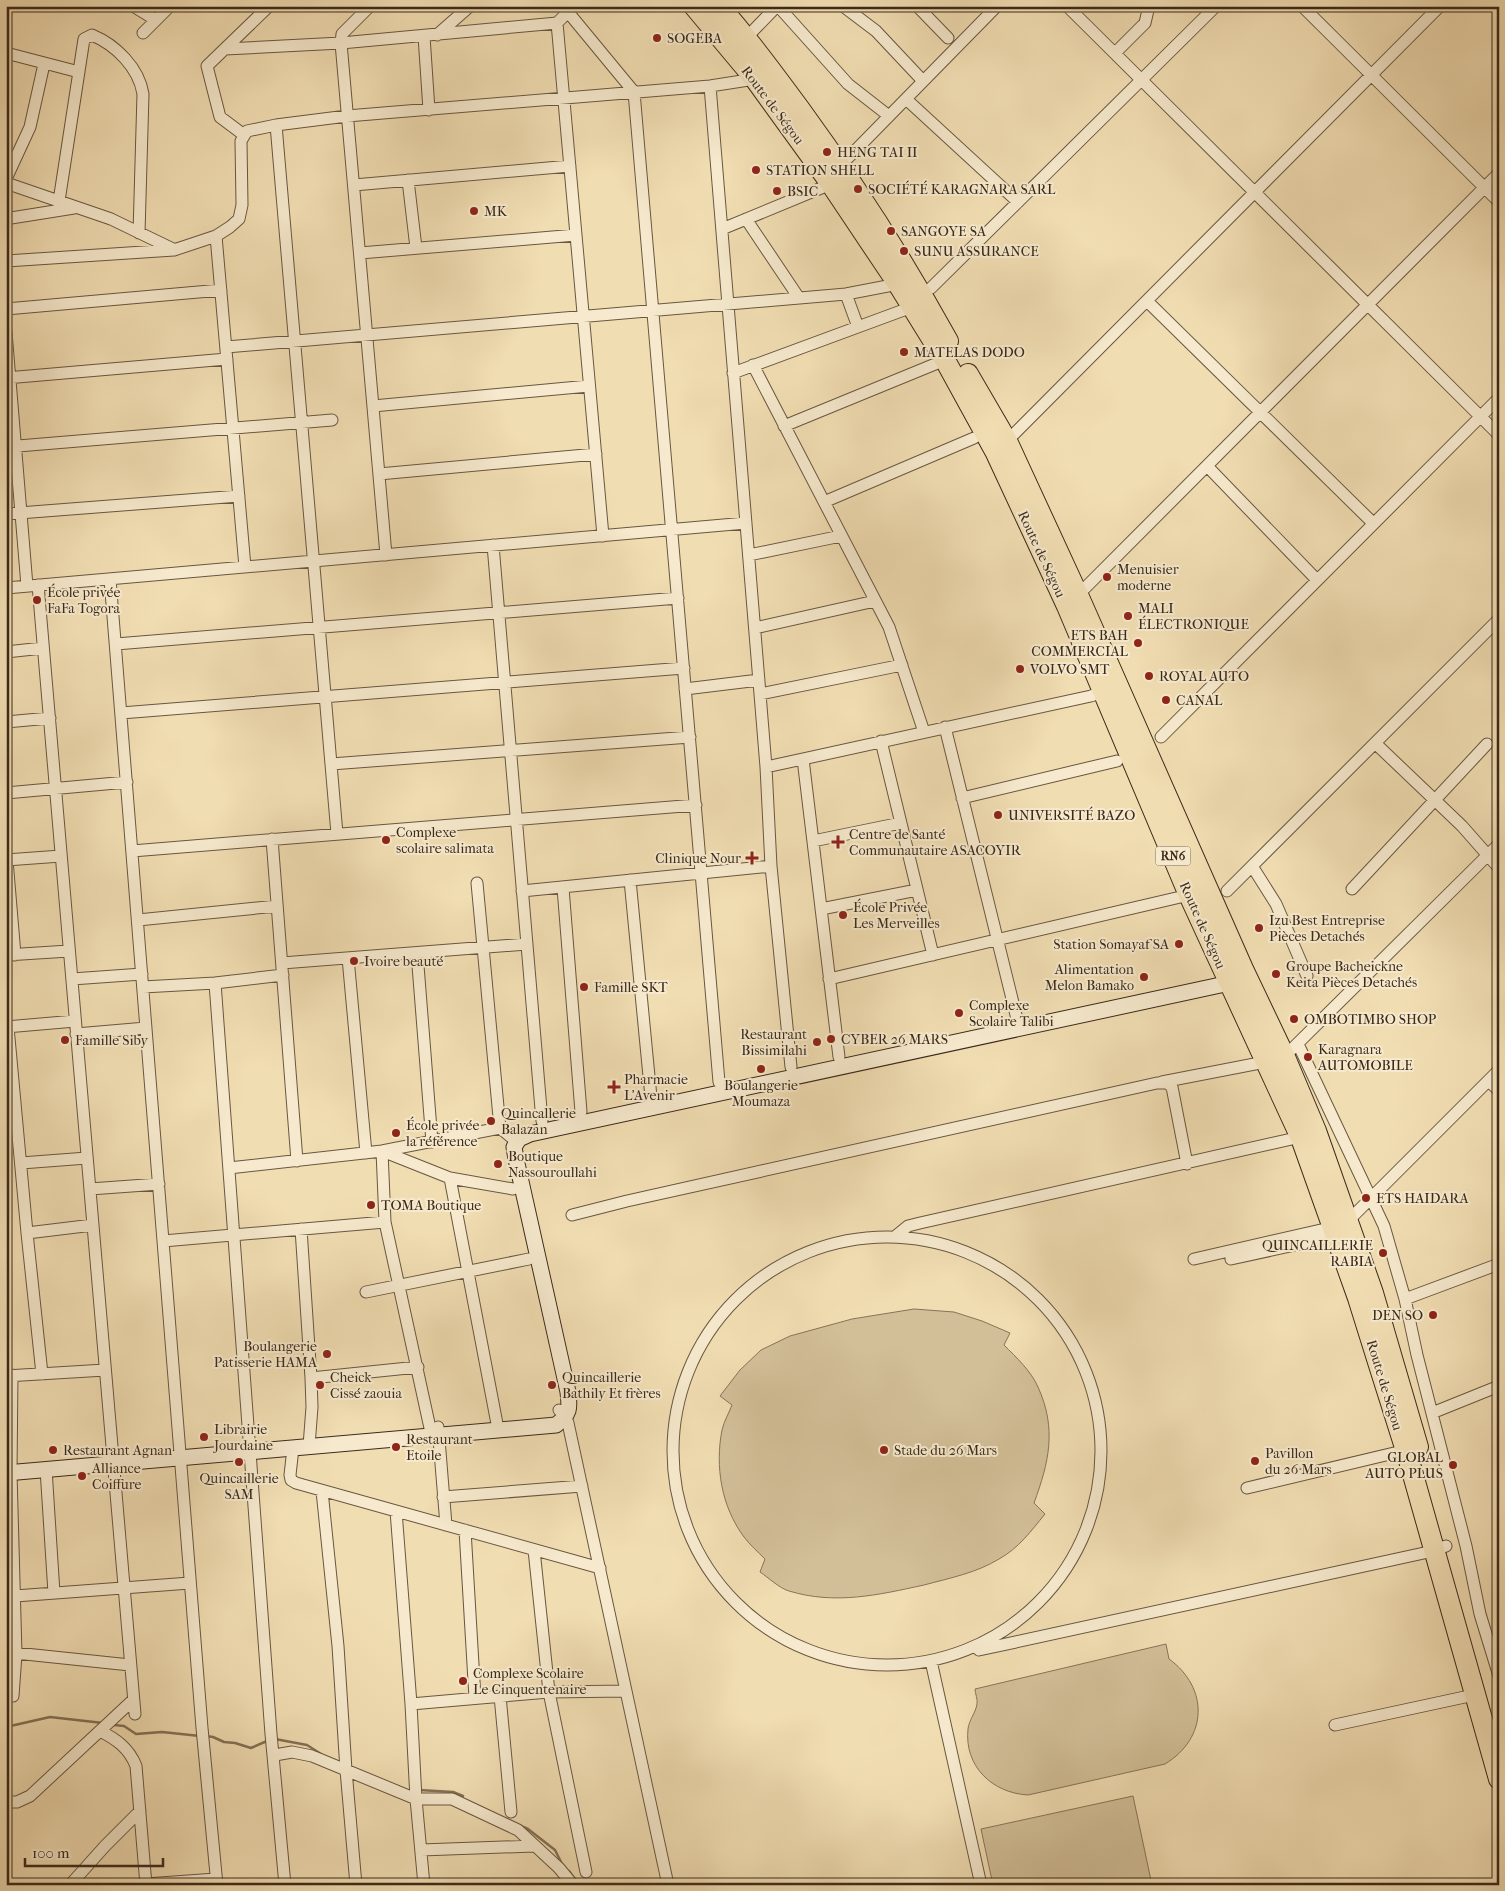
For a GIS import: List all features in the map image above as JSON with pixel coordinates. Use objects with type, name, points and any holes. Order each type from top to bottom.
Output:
[{"type":"highway","name":"Route de Ségou","points":[[694,6],[755,79],[831,184],[898,284],[945,360],[996,453],[1067,606],[1190,895],[1236,977],[1291,1049],[1309,1135],[1342,1229],[1373,1293],[1413,1452],[1499,1743]]},
{"type":"highway","name":"Route de Ségou","points":[[720,6],[747,37],[841,166],[923,296],[1007,441],[1078,596],[1236,977],[1265,1062],[1309,1135]]},
{"type":"highway","name":"Route de Ségou","points":[[1440,1548],[1474,1695],[1499,1780]]},
{"type":"street","points":[[133,6],[156,20]]},
{"type":"street","points":[[144,33],[170,6]]},
{"type":"street","points":[[244,135],[220,117],[207,66],[269,6]]},
{"type":"street","points":[[370,6],[342,34],[341,43],[386,554]]},
{"type":"street","points":[[437,35],[470,6]]},
{"type":"street","points":[[747,37],[777,6],[848,84],[889,116]]},
{"type":"street","points":[[843,6],[876,31],[923,81]]},
{"type":"street","points":[[917,6],[948,38]]},
{"type":"street","points":[[841,166],[997,6]]},
{"type":"street","points":[[1067,6],[1499,436]]},
{"type":"street","points":[[1115,53],[1145,23],[1148,10],[1145,6]]},
{"type":"street","points":[[930,288],[1216,6]]},
{"type":"street","points":[[1302,6],[1499,202]]},
{"type":"street","points":[[1007,441],[1440,6]]},
{"type":"street","points":[[603,536],[557,23],[569,8],[634,92],[719,1082]]},
{"type":"street","points":[[225,49],[341,43],[557,23]]},
{"type":"street","points":[[59,201],[84,39],[92,35],[105,40],[119,53],[136,71],[142,82],[139,233]]},
{"type":"street","points":[[424,36],[429,110]]},
{"type":"street","points":[[6,54],[79,72]]},
{"type":"street","points":[[44,64],[30,127],[6,181],[111,219],[174,250]]},
{"type":"street","points":[[6,261],[174,250],[216,236],[239,219],[242,205],[242,140],[247,130],[276,124],[348,116],[710,86],[755,79]]},
{"type":"street","points":[[710,86],[766,767],[771,866],[791,1067]]},
{"type":"street","points":[[906,99],[1018,202]]},
{"type":"street","points":[[276,124],[337,834]]},
{"type":"street","points":[[354,185],[570,166]]},
{"type":"street","points":[[1078,596],[1499,173]]},
{"type":"street","points":[[408,180],[416,248]]},
{"type":"street","points":[[722,229],[831,184]]},
{"type":"street","points":[[6,217],[11,218],[77,207]]},
{"type":"street","points":[[746,219],[799,298]]},
{"type":"street","points":[[360,253],[576,235]]},
{"type":"street","points":[[216,236],[245,567]]},
{"type":"street","points":[[8,378],[227,353],[295,341],[846,294],[898,284]]},
{"type":"street","points":[[6,309],[221,290]]},
{"type":"street","points":[[846,294],[858,327]]},
{"type":"street","points":[[1147,301],[1373,523]]},
{"type":"street","points":[[734,373],[912,307]]},
{"type":"street","points":[[6,332],[11,447],[44,648],[135,1714]]},
{"type":"street","points":[[784,426],[945,360]]},
{"type":"street","points":[[753,366],[889,627],[924,732]]},
{"type":"street","points":[[373,406],[589,386]]},
{"type":"street","points":[[1161,737],[1499,398]]},
{"type":"street","points":[[11,447],[332,420]]},
{"type":"street","points":[[824,502],[974,438]]},
{"type":"street","points":[[379,474],[596,454]]},
{"type":"street","points":[[1207,466],[1317,580]]},
{"type":"street","points":[[6,514],[239,496]]},
{"type":"street","points":[[6,588],[746,524]]},
{"type":"street","points":[[748,555],[841,536]]},
{"type":"street","points":[[493,545],[542,1121]]},
{"type":"street","points":[[103,1728],[132,1754],[136,1766],[146,1885],[216,1882],[190,1583],[110,578]]},
{"type":"street","points":[[116,644],[678,598]]},
{"type":"street","points":[[754,628],[875,601]]},
{"type":"street","points":[[1227,891],[1499,619]]},
{"type":"street","points":[[6,652],[44,648]]},
{"type":"street","points":[[760,694],[902,665]]},
{"type":"street","points":[[121,713],[684,668]]},
{"type":"street","points":[[685,689],[759,680]]},
{"type":"street","points":[[766,767],[1091,696],[1102,692]]},
{"type":"street","points":[[6,722],[50,718]]},
{"type":"street","points":[[945,727],[1017,1020]]},
{"type":"street","points":[[331,764],[690,737]]},
{"type":"street","points":[[881,741],[933,955]]},
{"type":"street","points":[[1375,743],[1462,826],[1499,868]]},
{"type":"street","points":[[1352,889],[1487,744]]},
{"type":"street","points":[[803,759],[839,1057]]},
{"type":"street","points":[[962,798],[1117,761]]},
{"type":"street","points":[[6,792],[127,782]]},
{"type":"street","points":[[132,851],[696,805]]},
{"type":"street","points":[[813,841],[901,823]]},
{"type":"street","points":[[272,840],[297,1161]]},
{"type":"street","points":[[1499,844],[1291,1049],[1372,1198],[1384,1226],[1405,1299],[1466,1546],[1480,1614],[1499,1676]]},
{"type":"street","points":[[61,856],[7,860],[10,955],[69,951]]},
{"type":"street","points":[[522,891],[771,866]]},
{"type":"street","points":[[1252,866],[1276,904],[1307,976]]},
{"type":"street","points":[[630,880],[651,1097]]},
{"type":"street","points":[[9,1468],[497,1426],[546,1419],[563,1413],[569,1404],[568,1392],[514,1147],[508,1135],[477,883]]},
{"type":"street","points":[[563,888],[581,1112]]},
{"type":"street","points":[[821,909],[917,890]]},
{"type":"street","points":[[829,979],[1190,895]]},
{"type":"street","points":[[138,920],[277,906]]},
{"type":"street","points":[[282,962],[526,944]]},
{"type":"street","points":[[417,953],[432,1142]]},
{"type":"street","points":[[348,958],[366,1153]]},
{"type":"street","points":[[72,980],[142,974]]},
{"type":"street","points":[[143,987],[215,983],[283,975]]},
{"type":"street","points":[[668,1885],[582,1486],[563,1413],[560,1392],[504,1148],[508,1135],[520,1127],[542,1121],[719,1082],[1236,977]]},
{"type":"street","points":[[229,1168],[382,1152],[432,1142],[530,1134],[1236,977]]},
{"type":"street","points":[[215,983],[271,1734],[285,1885]]},
{"type":"street","points":[[42,1374],[26,1233],[21,1162],[7,1027],[75,1022]]},
{"type":"street","points":[[76,1034],[146,1028]]},
{"type":"street","points":[[572,1215],[1158,1083],[1265,1062]]},
{"type":"street","points":[[1195,1262],[1342,1229],[1499,1070]]},
{"type":"street","points":[[1488,1081],[1499,1091]]},
{"type":"street","points":[[1158,1083],[1167,1083],[1172,1087],[1187,1164]]},
{"type":"street","points":[[897,1235],[908,1226],[920,1223],[1309,1135]]},
{"type":"street","points":[[382,1152],[450,1178],[513,1189]]},
{"type":"street","points":[[382,1152],[385,1222],[418,1367],[436,1430],[446,1525]]},
{"type":"street","points":[[21,1162],[87,1158]]},
{"type":"street","points":[[450,1178],[497,1426]]},
{"type":"street","points":[[90,1189],[159,1184]]},
{"type":"street","points":[[163,1242],[385,1222]]},
{"type":"street","points":[[26,1233],[93,1225]]},
{"type":"street","points":[[301,1229],[311,1378],[312,1407],[309,1442]]},
{"type":"street","points":[[946,1657],[986,1642],[1009,1628],[1054,1586],[1071,1561],[1084,1534],[1094,1506],[1099,1478],[1101,1430],[1089,1379],[1073,1345],[1044,1306],[1029,1289],[984,1259],[936,1242],[897,1235],[849,1240],[801,1254],[768,1272],[750,1285],[731,1304],[706,1337],[691,1365],[682,1390],[675,1418],[672,1471],[682,1512],[697,1551],[712,1576],[743,1611],[765,1628],[804,1649],[849,1662],[896,1664],[932,1660],[946,1657],[1440,1548]]},
{"type":"street","points":[[366,1292],[529,1259]]},
{"type":"street","points":[[1405,1299],[1499,1264]]},
{"type":"street","points":[[311,1378],[418,1367]]},
{"type":"street","points":[[13,1696],[11,1653],[15,1596],[10,1544],[9,1375],[105,1370]]},
{"type":"street","points":[[1432,1413],[1499,1386]]},
{"type":"street","points":[[250,1447],[293,1448],[309,1442]]},
{"type":"street","points":[[293,1448],[291,1480],[322,1491],[600,1568]]},
{"type":"street","points":[[1248,1491],[1413,1452]]},
{"type":"street","points":[[9,1468],[46,1470],[113,1459]]},
{"type":"street","points":[[46,1470],[54,1593]]},
{"type":"street","points":[[443,1497],[582,1486]]},
{"type":"street","points":[[322,1491],[338,1646],[356,1885]]},
{"type":"street","points":[[396,1512],[411,1704],[416,1799],[424,1885]]},
{"type":"street","points":[[465,1530],[475,1698]]},
{"type":"street","points":[[534,1550],[549,1692],[586,1872]]},
{"type":"street","points":[[15,1596],[190,1583]]},
{"type":"street","points":[[11,1653],[130,1665]]},
{"type":"street","points":[[932,1660],[980,1885]]},
{"type":"street","points":[[411,1704],[549,1692],[626,1691]]},
{"type":"street","points":[[1335,1726],[1474,1695]]},
{"type":"street","points":[[500,1696],[511,1812]]},
{"type":"street","points":[[6,1802],[17,1802],[30,1796],[133,1700]]},
{"type":"street","points":[[274,1751],[300,1752],[322,1759],[416,1799],[452,1798],[518,1830],[559,1868],[573,1885]]},
{"type":"street","points":[[70,1885],[140,1810]]},
{"type":"street","points":[[421,1850],[534,1846]]},
{"type":"shaded area","name":"Stade du 26 Mars","points":[[914,1309],[954,1312],[1010,1333],[1004,1345],[1023,1364],[1035,1381],[1048,1417],[1049,1445],[1047,1459],[1034,1503],[1045,1514],[1013,1550],[990,1564],[963,1575],[907,1589],[856,1597],[823,1597],[785,1590],[760,1572],[765,1559],[751,1546],[736,1525],[725,1499],[720,1472],[720,1444],[723,1427],[732,1405],[720,1396],[740,1370],[761,1350],[790,1336],[852,1319]]},
{"type":"shaded area","points":[[1166,1644],[1169,1659],[1182,1671],[1191,1684],[1197,1698],[1198,1713],[1196,1727],[1189,1741],[1179,1753],[1165,1764],[1028,1795],[1003,1789],[992,1783],[976,1766],[968,1742],[968,1729],[977,1704],[975,1689]]},
{"type":"shaded area","points":[[1133,1796],[1152,1885],[993,1885],[981,1829]]},
{"type":"waterway","points":[[6,1727],[50,1717],[103,1723]]},
{"type":"waterway","points":[[114,1725],[124,1726],[136,1734],[162,1732],[200,1736]]},
{"type":"waterway","points":[[206,1736],[251,1748],[267,1741]]},
{"type":"waterway","points":[[275,1739],[307,1745],[321,1754]]},
{"type":"waterway","points":[[419,1790],[453,1792],[463,1796]]},
{"type":"waterway","points":[[521,1826],[528,1829],[555,1850],[563,1866]]},
{"type":"waterway","points":[[569,1871],[579,1885]]},
{"type":"place","name":"SOGEBA","points":[[657,38]]},
{"type":"place","name":"HENG TAI II","points":[[827,152]]},
{"type":"place","name":"STATION SHELL","points":[[756,170]]},
{"type":"place","name":"SOCIÉTÉ KARAGNARA SARL","points":[[858,189]]},
{"type":"place","name":"BSIC","points":[[777,191]]},
{"type":"place","name":"MK","points":[[474,211]]},
{"type":"place","name":"SANGOYE SA","points":[[891,231]]},
{"type":"place","name":"SUNU ASSURANCE","points":[[904,251]]},
{"type":"place","name":"MATELAS DODO","points":[[904,352]]},
{"type":"place","name":"Menuisier moderne","points":[[1107,577]]},
{"type":"place","name":"École privée FaFa Togora","points":[[37,600]]},
{"type":"place","name":"MALI ÉLECTRONIQUE","points":[[1128,616]]},
{"type":"place","name":"ETS BAH COMMERCIAL","points":[[1138,643]]},
{"type":"place","name":"VOLVO SMT","points":[[1020,669]]},
{"type":"place","name":"ROYAL AUTO","points":[[1149,676]]},
{"type":"place","name":"CANAL","points":[[1166,700]]},
{"type":"place","name":"UNIVERSITÉ BAZO","points":[[998,815]]},
{"type":"place","name":"Complexe scolaire salimata","points":[[386,840]]},
{"type":"place","name":"Centre de Santé Communautaire ASACOYIR","points":[[838,842]]},
{"type":"place","name":"Clinique Nour","points":[[752,858]]},
{"type":"place","name":"École Privée Les Merveilles","points":[[843,915]]},
{"type":"place","name":"Izu Best Entreprise Pièces Detachés","points":[[1259,928]]},
{"type":"place","name":"Station Somayaf SA","points":[[1179,944]]},
{"type":"place","name":"Ivoire beauté","points":[[354,961]]},
{"type":"place","name":"Groupe Bacheickne Keita Pièces Detachés","points":[[1276,974]]},
{"type":"place","name":"Alimentation Melon Bamako","points":[[1144,977]]},
{"type":"place","name":"Famille SKT","points":[[584,987]]},
{"type":"place","name":"Complexe Scolaire Talibi","points":[[959,1013]]},
{"type":"place","name":"OMBOTIMBO SHOP","points":[[1294,1019]]},
{"type":"place","name":"CYBER 26 MARS","points":[[831,1039]]},
{"type":"place","name":"Famille Siby","points":[[65,1040]]},
{"type":"place","name":"Restaurant Bissimilahi","points":[[817,1042]]},
{"type":"place","name":"Karagnara AUTOMOBILE","points":[[1308,1057]]},
{"type":"place","name":"Boulangerie Moumaza","points":[[761,1069]]},
{"type":"place","name":"Pharmacie L'Avenir","points":[[614,1087]]},
{"type":"place","name":"Quincallerie Balazan","points":[[491,1121]]},
{"type":"place","name":"École privée la référence","points":[[396,1133]]},
{"type":"place","name":"Boutique Nassouroullahi","points":[[498,1164]]},
{"type":"place","name":"ETS HAIDARA","points":[[1366,1198]]},
{"type":"place","name":"TOMA Boutique","points":[[371,1205]]},
{"type":"place","name":"QUINCAILLERIE RABIA","points":[[1383,1253]]},
{"type":"place","name":"DEN SO","points":[[1433,1315]]},
{"type":"place","name":"Boulangerie Patisserie HAMA","points":[[327,1354]]},
{"type":"place","name":"Cheick Cissé zaouia","points":[[320,1385]]},
{"type":"place","name":"Quincaillerie Bathily Et frères","points":[[552,1385]]},
{"type":"place","name":"Librairie Jourdaine","points":[[204,1437]]},
{"type":"place","name":"Restaurant Etoile","points":[[396,1447]]},
{"type":"place","name":"Restaurant Agnan","points":[[53,1450]]},
{"type":"place","name":"Stade du 26 Mars","points":[[884,1450]]},
{"type":"place","name":"Pavillon du 26 Mars","points":[[1255,1461]]},
{"type":"place","name":"Quincaillerie SAM","points":[[239,1462]]},
{"type":"place","name":"GLOBAL AUTO PLUS","points":[[1453,1465]]},
{"type":"place","name":"Alliance Coiffure","points":[[82,1476]]},
{"type":"place","name":"Complexe Scolaire Le Cinquentenaire","points":[[463,1681]]}]
